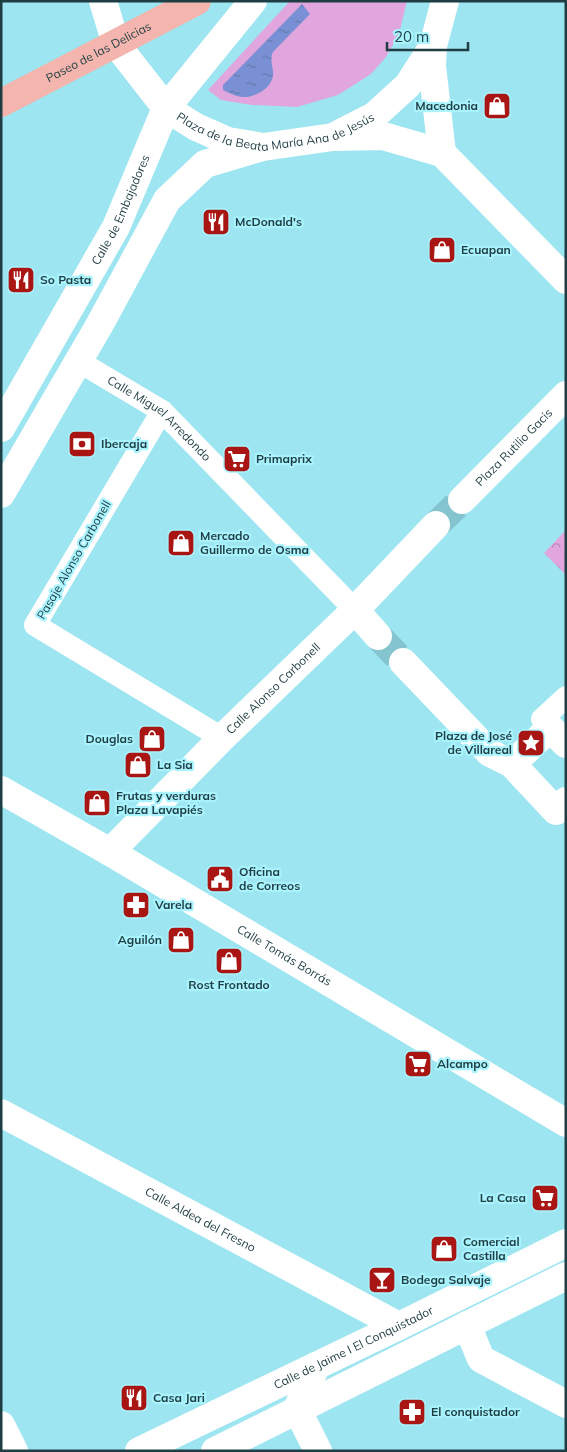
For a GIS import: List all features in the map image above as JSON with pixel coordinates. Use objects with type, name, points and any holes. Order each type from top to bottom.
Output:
[{"type":"main road","name":"Paseo de las Delicias","points":[[1,103],[196,1]]},
{"type":"street","name":"Plaza de la Beata María Ana de Jesús","points":[[104,1],[116,44],[166,108],[196,127],[228,140],[263,146],[333,137],[374,116],[408,85],[433,46],[445,1]]},
{"type":"street","name":"Calle de Embajadores","points":[[1,428],[116,227],[166,108],[252,1]]},
{"type":"street","points":[[433,46],[432,66],[442,153]]},
{"type":"street","points":[[333,137],[383,136],[442,153],[566,280]]},
{"type":"street","points":[[1,494],[100,324],[167,200],[206,164],[263,146]]},
{"type":"street","name":"Calle Miguel Arredondo","points":[[78,361],[162,411],[378,636]]},
{"type":"street","name":"Plaza Rutilio Gacis","points":[[462,500],[566,395]]},
{"type":"street","name":"Pasaje Alonso Carbonell","points":[[162,411],[35,626],[222,738]]},
{"type":"street","name":"Calle Alonso Carbonell","points":[[110,852],[222,738],[355,610],[436,525]]},
{"type":"street","points":[[403,662],[501,759],[562,811]]},
{"type":"street","points":[[501,759],[559,719]]},
{"type":"street","name":"Calle Tomás Borrás","points":[[1,790],[110,852],[566,1123]]},
{"type":"street","name":"Calle Aldea del Fresno","points":[[1,1113],[400,1326]]},
{"type":"street","name":"Calle de Jaime I El Conquistador","points":[[139,1451],[400,1326],[566,1243]]},
{"type":"street","points":[[215,1451],[566,1276]]},
{"type":"street","points":[[467,1325],[481,1359],[566,1404]]},
{"type":"street","points":[[297,1409],[316,1366]]},
{"type":"street","points":[[297,1409],[318,1451]]},
{"type":"street","points":[[1,1425],[14,1451]]},
{"type":"green space","points":[[290,1],[407,1],[399,34],[386,57],[371,74],[338,95],[297,107],[252,105],[221,100],[208,90]]},
{"type":"green space","points":[[566,530],[566,575],[544,553]]},
{"type":"water","points":[[302,4],[310,14],[273,52],[271,58],[273,76],[269,85],[261,92],[247,97],[237,96],[223,90],[223,85]]},
{"type":"tunnel","points":[[436,525],[462,500]]},
{"type":"tunnel","points":[[378,636],[403,662]]},
{"type":"place","name":"Macedonia","points":[[497,106]]},
{"type":"place","name":"McDonald's","points":[[216,222]]},
{"type":"place","name":"Ecuapan","points":[[442,250]]},
{"type":"place","name":"So Pasta","points":[[21,280]]},
{"type":"place","name":"Ibercaja","points":[[82,444]]},
{"type":"place","name":"Primaprix","points":[[237,459]]},
{"type":"place","name":"Mercado Guillermo de Osma","points":[[181,543]]},
{"type":"place","name":"Douglas","points":[[152,739]]},
{"type":"place","name":"Plaza de José de Villareal","points":[[531,743]]},
{"type":"place","name":"La Sia","points":[[138,765]]},
{"type":"place","name":"Frutas y verduras Plaza Lavapiés","points":[[97,803]]},
{"type":"place","name":"Oficina de Correos","points":[[220,879]]},
{"type":"place","name":"Varela","points":[[136,905]]},
{"type":"place","name":"Aguilón","points":[[181,940]]},
{"type":"place","name":"Rost Frontado","points":[[229,961]]},
{"type":"place","name":"Alcampo","points":[[418,1064]]},
{"type":"place","name":"La Casa","points":[[545,1198]]},
{"type":"place","name":"Comercial Castilla","points":[[444,1249]]},
{"type":"place","name":"Bodega Salvaje","points":[[382,1280]]},
{"type":"place","name":"Casa Jari","points":[[134,1398]]},
{"type":"place","name":"El conquistador","points":[[412,1412]]}]
